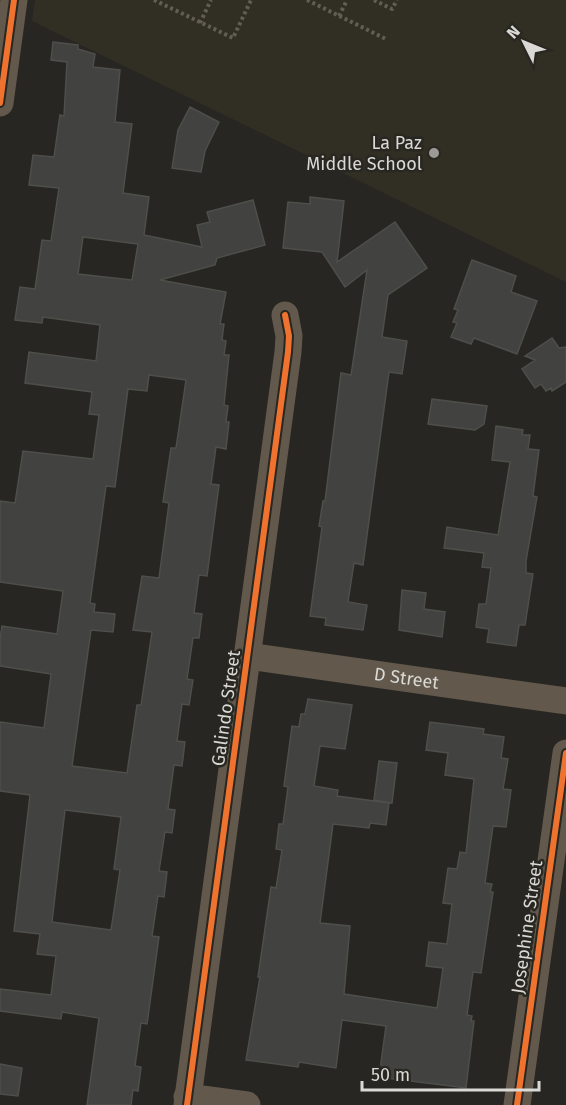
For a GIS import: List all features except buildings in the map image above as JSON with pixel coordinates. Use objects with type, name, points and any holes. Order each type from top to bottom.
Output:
[{"type":"street","points":[[0,104],[14,0]]},
{"type":"street","name":"Galindo Street","points":[[187,1101],[288,352],[289,336],[285,315]]},
{"type":"street","name":"D Street","points":[[248,656],[566,701]]},
{"type":"street","name":"Josephine Street","points":[[517,1105],[566,753]]},
{"type":"street","points":[[187,1101],[247,1105]]},
{"type":"path","points":[[154,0],[232,38],[251,0]]},
{"type":"path","points":[[200,23],[211,0]]},
{"type":"path","points":[[307,0],[386,39]]},
{"type":"path","points":[[339,16],[347,0]]},
{"type":"path","points":[[374,0],[392,9],[397,0]]},
{"type":"shaded area","name":"La Paz Middle School","points":[[35,0],[566,0],[566,282],[32,21]]},
{"type":"cycle path","points":[[0,103],[14,0]]},
{"type":"cycle path","points":[[187,1105],[288,352],[289,336],[285,315]]},
{"type":"cycle path","points":[[517,1105],[566,753]]},
{"type":"place","name":"La Paz Middle School","points":[[434,153]]}]
